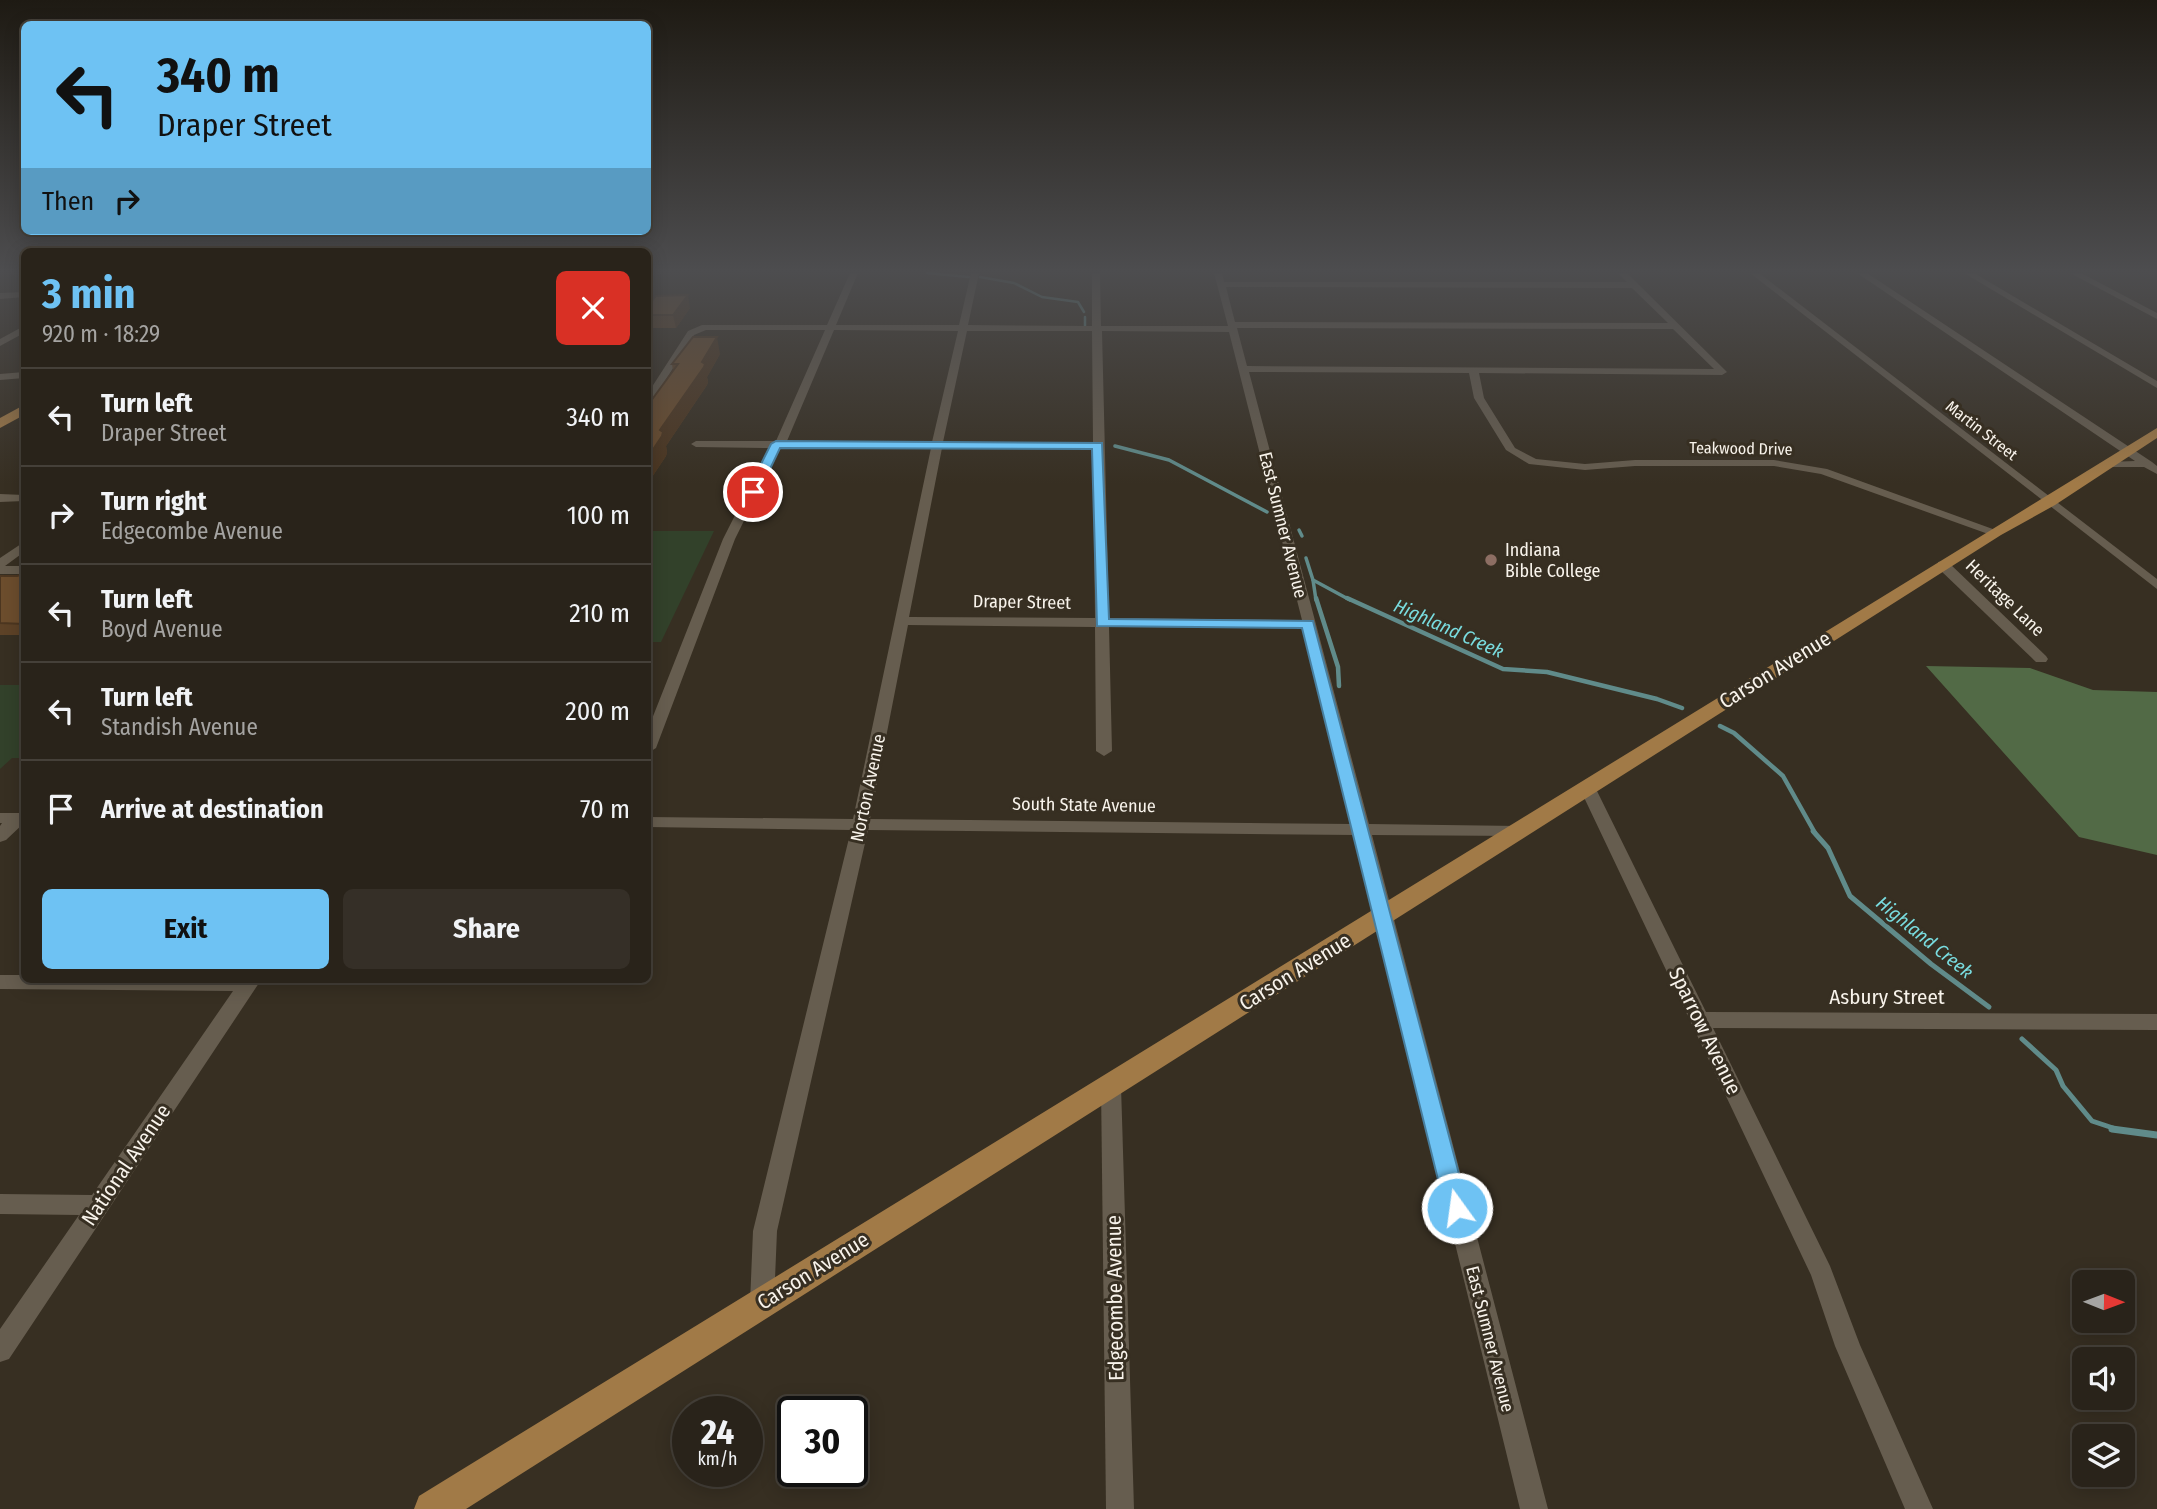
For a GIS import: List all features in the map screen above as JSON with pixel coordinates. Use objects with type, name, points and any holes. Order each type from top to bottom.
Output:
[{"type":"main road","points":[[0,424],[21,411]]},
{"type":"main road","points":[[0,436],[21,424]]},
{"type":"main road","name":"Carson Avenue","points":[[432,1509],[1588,789],[1995,532],[2049,502],[2157,432]]},
{"type":"street","points":[[651,395],[684,343]]},
{"type":"street","points":[[651,740],[729,539],[778,444],[822,343]]},
{"type":"street","name":"Norton Avenue","points":[[762,1303],[765,1231],[861,823],[960,343]]},
{"type":"street","points":[[1098,343],[1104,751]]},
{"type":"street","name":"East Sumner Avenue","points":[[1237,343],[1534,1509]]},
{"type":"street","points":[[1244,369],[1722,372],[1693,343]]},
{"type":"street","name":"Martin Street","points":[[1845,343],[2157,585]]},
{"type":"street","points":[[1966,343],[2154,467]]},
{"type":"street","points":[[2087,343],[2157,385]]},
{"type":"street","name":"Teakwood Drive","points":[[1473,370],[1479,398],[1511,450],[1519,457],[1536,463],[1559,467],[1644,463],[1774,463],[1801,466],[1832,474],[1995,532]]},
{"type":"street","points":[[0,377],[21,375]]},
{"type":"street","points":[[696,444],[1098,446]]},
{"type":"street","points":[[2108,465],[2154,467]]},
{"type":"street","points":[[0,498],[21,498]]},
{"type":"street","points":[[0,564],[21,548]]},
{"type":"street","name":"Heritage Lane","points":[[1943,565],[2041,659]]},
{"type":"street","points":[[0,570],[21,570]]},
{"type":"street","name":"Draper Street","points":[[903,621],[1308,624]]},
{"type":"street","name":"Sparrow Avenue","points":[[1588,789],[1822,1274],[1848,1346],[1919,1509]]},
{"type":"street","points":[[0,836],[14,818]]},
{"type":"street","name":"South State Avenue","points":[[651,822],[1519,831]]},
{"type":"street","points":[[0,982],[21,982]]},
{"type":"street","name":"National Avenue","points":[[0,1350],[248,983]]},
{"type":"street","name":"Asbury Street","points":[[1700,1020],[2157,1022]]},
{"type":"street","name":"Edgecombe Avenue","points":[[1111,1086],[1119,1509]]},
{"type":"street","points":[[0,1204],[99,1205]]},
{"type":"green space","points":[[651,531],[714,531],[661,642],[651,642]]},
{"type":"green space","points":[[1926,666],[2030,668],[2093,690],[2157,692],[2157,855],[2079,837]]},
{"type":"green space","points":[[0,685],[21,685],[21,757],[12,758],[0,769]]},
{"type":"building","points":[[688,343],[713,343],[702,362],[704,367],[660,430],[663,432],[662,436],[651,452],[651,401],[678,364],[672,364]]},
{"type":"building","points":[[21,575],[21,624],[0,623],[0,576]]},
{"type":"waterway","name":"Highland Creek","points":[[1115,446],[1169,460],[1267,512]]},
{"type":"waterway","name":"Highland Creek","points":[[1299,530],[1302,536]]},
{"type":"waterway","name":"Highland Creek","points":[[1306,558],[1313,580]]},
{"type":"waterway","name":"Highland Creek","points":[[1313,580],[1350,600]]},
{"type":"waterway","points":[[1313,580],[1316,600]]},
{"type":"waterway","points":[[1316,598],[1338,667],[1339,686]]},
{"type":"waterway","name":"Highland Creek","points":[[1347,598],[1503,669],[1547,672],[1657,699],[1682,708]]},
{"type":"waterway","name":"Highland Creek","points":[[1720,726],[1734,733],[1783,776],[1815,833]]},
{"type":"waterway","name":"Highland Creek","points":[[1813,831],[1828,848],[1850,896],[1931,964],[1989,1007]]},
{"type":"waterway","name":"Highland Creek","points":[[2022,1039],[2056,1070],[2063,1086],[2092,1121],[2119,1130]]},
{"type":"waterway","name":"Highland Creek","points":[[2112,1129],[2119,1130]]},
{"type":"waterway","name":"Highland Creek","points":[[2119,1130],[2157,1135]]},
{"type":"place","name":"Indiana Bible College","points":[[1491,560]]},
{"type":"route","points":[[753,492],[776,444],[1098,446],[1102,623],[1308,624],[1457,1208]]}]
